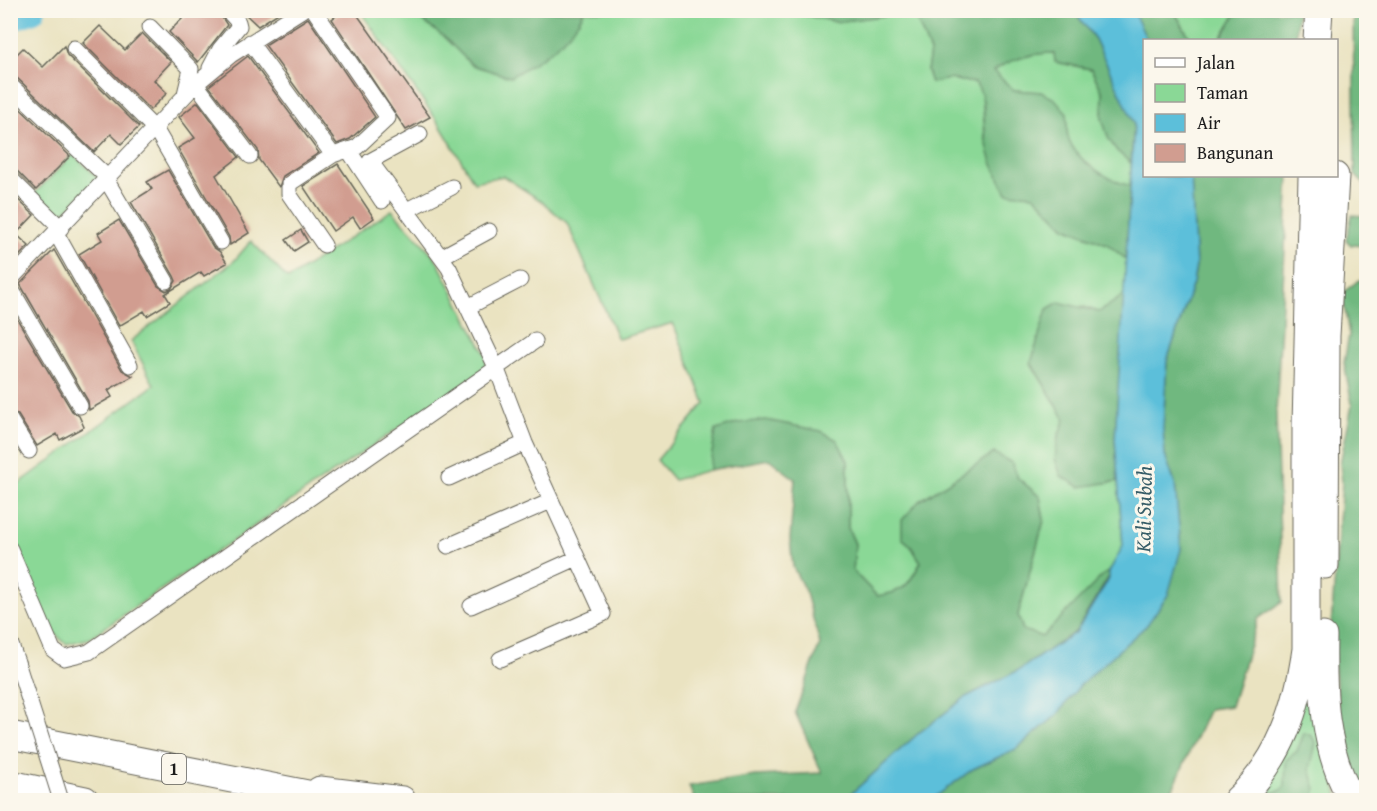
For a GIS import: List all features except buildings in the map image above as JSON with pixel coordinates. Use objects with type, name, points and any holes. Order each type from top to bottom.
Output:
[{"type":"highway","points":[[1317,39],[1319,10]]},
{"type":"highway","points":[[1334,10],[1335,39]]},
{"type":"highway","points":[[1237,801],[1269,762],[1286,734],[1302,683],[1306,649],[1306,426],[1312,177]]},
{"type":"highway","points":[[1335,177],[1326,318],[1327,459],[1322,678],[1324,711],[1330,743],[1337,769],[1352,801]]},
{"type":"highway","name":"1","points":[[10,735],[338,801]]},
{"type":"highway","points":[[10,784],[85,801]]},
{"type":"highway","points":[[248,784],[289,786],[402,801]]},
{"type":"street","points":[[201,80],[220,49],[239,27],[238,22],[227,10]]},
{"type":"street","points":[[238,10],[333,154]]},
{"type":"street","points":[[80,406],[11,280],[156,130],[160,120],[201,80],[256,38],[302,10]]},
{"type":"street","points":[[314,10],[387,112],[386,122],[348,151],[333,154],[290,184],[288,188],[324,245]]},
{"type":"street","points":[[150,27],[191,69],[184,97]]},
{"type":"street","points":[[74,48],[156,130],[220,242]]},
{"type":"street","points":[[201,80],[250,156]]},
{"type":"street","points":[[10,85],[108,180],[166,281]]},
{"type":"street","points":[[420,134],[370,161],[449,268],[496,367],[525,443],[603,614],[500,659]]},
{"type":"street","points":[[348,151],[382,201]]},
{"type":"street","points":[[10,178],[59,231],[130,365]]},
{"type":"street","points":[[407,210],[452,187]]},
{"type":"street","points":[[441,257],[489,231]]},
{"type":"street","points":[[468,307],[520,280]]},
{"type":"street","points":[[10,549],[53,650],[64,658],[84,654],[535,341]]},
{"type":"street","points":[[10,420],[29,451]]},
{"type":"street","points":[[450,478],[525,443]]},
{"type":"street","points":[[448,546],[551,501]]},
{"type":"street","points":[[471,606],[577,558]]},
{"type":"street","points":[[10,642],[61,801]]},
{"type":"green space","points":[[393,10],[419,18],[439,32],[472,65],[579,21],[584,11],[786,10],[836,22],[889,15],[916,18],[930,52],[927,71],[931,82],[949,79],[976,83],[982,91],[985,139],[1065,227],[1107,244],[1126,259],[1124,295],[1099,312],[1082,306],[1031,363],[1065,419],[1058,437],[1109,482],[1118,481],[1123,547],[1109,572],[1042,637],[1023,630],[1018,615],[1044,520],[1040,497],[1018,478],[1012,463],[994,453],[919,501],[902,538],[910,545],[921,562],[905,587],[877,596],[853,571],[855,544],[848,528],[848,461],[717,430],[709,470],[674,480],[657,460],[705,403],[673,323],[618,339],[567,223],[540,200],[503,176],[474,182],[440,125],[360,11]]},
{"type":"green space","points":[[1238,10],[1297,11],[1296,39],[1221,39]]},
{"type":"green space","points":[[399,11],[584,11],[571,32],[562,41],[532,64],[510,77],[472,65],[444,37],[421,20]]},
{"type":"green space","points":[[786,11],[1074,11],[1095,39],[1134,122],[1131,163],[1117,151],[1109,140],[1102,119],[1103,93],[1091,69],[1055,62],[1054,53],[1022,58],[993,71],[1014,90],[1041,92],[1055,99],[1067,113],[1068,137],[1078,154],[1102,174],[1130,186],[1126,259],[1107,244],[1065,227],[1034,195],[1007,193],[989,153],[982,96],[979,89],[975,83],[949,79],[931,83],[927,71],[930,52],[916,18],[889,15],[836,22]]},
{"type":"green space","points":[[1133,11],[1174,11],[1190,39],[1147,39]]},
{"type":"green space","points":[[1174,11],[1238,11],[1221,39],[1190,39]]},
{"type":"green space","points":[[1353,11],[1366,11],[1366,186],[1355,175]]},
{"type":"green space","points":[[1054,53],[1056,62],[1091,69],[1103,93],[1102,119],[1117,151],[1131,163],[1130,186],[1102,174],[1078,154],[1068,137],[1067,113],[1041,92],[1014,90],[992,71],[1010,59]]},
{"type":"green space","points":[[73,154],[98,178],[59,218],[34,194]]},
{"type":"green space","points":[[1191,177],[1289,177],[1276,414],[1282,602],[1258,619],[1231,706],[1209,709],[1170,795],[1161,800],[931,800],[973,769],[1016,749],[1057,715],[1080,685],[1147,625],[1181,549],[1175,484],[1165,455],[1163,429],[1167,361],[1193,283],[1196,266]]},
{"type":"green space","points":[[392,210],[435,257],[486,355],[486,366],[478,374],[88,639],[66,644],[54,633],[40,608],[11,528],[10,490],[154,385],[131,341],[234,261],[251,241],[288,279]]},
{"type":"green space","points":[[1352,215],[1363,216],[1366,220],[1366,246],[1351,245],[1346,240]]},
{"type":"green space","points":[[1359,280],[1366,281],[1366,508],[1363,538],[1366,555],[1366,796],[1343,759],[1331,627],[1342,482],[1340,464],[1352,405],[1344,363],[1349,335],[1342,293]]},
{"type":"green space","points":[[1124,295],[1115,439],[1118,481],[1080,487],[1061,476],[1055,459],[1058,437],[1065,419],[1031,363],[1047,309],[1059,302],[1099,312]]},
{"type":"green space","points":[[766,420],[821,431],[837,440],[848,461],[848,528],[855,544],[853,571],[877,596],[900,590],[913,577],[921,562],[910,545],[902,538],[902,520],[919,501],[994,453],[1012,463],[1018,478],[1040,497],[1044,520],[1018,615],[1023,630],[1042,637],[1103,575],[1109,572],[1110,575],[1076,631],[1019,670],[966,697],[920,732],[844,800],[705,800],[694,799],[689,786],[755,776],[822,773],[795,712],[820,644],[806,593],[793,567],[790,539],[795,479],[769,459],[709,470],[716,430],[738,423]]},
{"type":"green space","points":[[1309,680],[1339,800],[1245,800]]},
{"type":"green space","points":[[1304,733],[1311,735],[1316,743],[1310,769],[1316,789],[1314,800],[1262,800],[1267,793],[1280,791],[1285,786],[1286,760],[1297,751]]},
{"type":"water","name":"Kali Subah","points":[[1074,11],[1133,11],[1147,39],[1143,39],[1143,177],[1191,177],[1196,266],[1193,283],[1167,361],[1163,429],[1165,455],[1175,484],[1181,549],[1168,595],[1147,625],[1080,685],[1057,715],[1016,749],[973,769],[931,800],[844,800],[920,732],[966,697],[1019,670],[1076,632],[1109,579],[1109,572],[1123,546],[1115,439],[1134,123],[1095,39]]},
{"type":"waterway","points":[[10,18],[32,10]]}]
